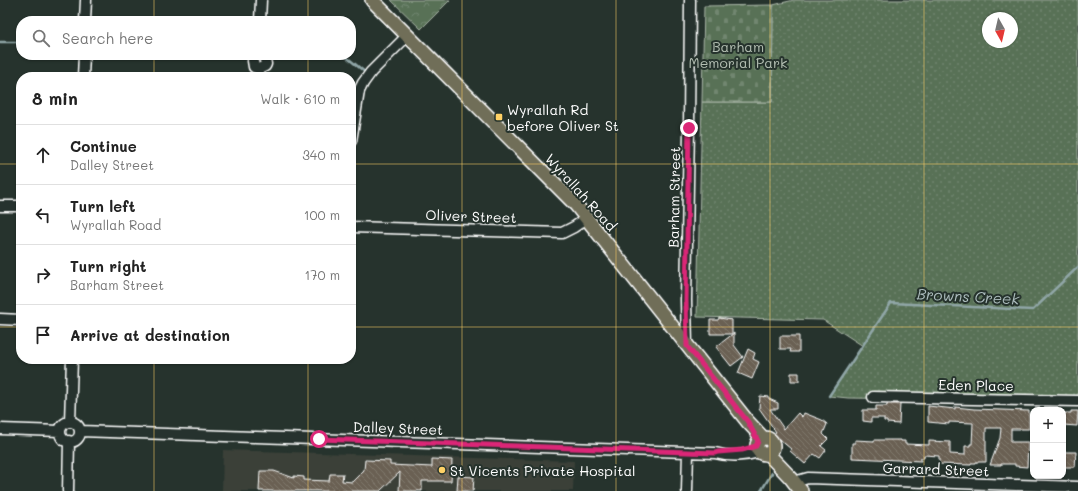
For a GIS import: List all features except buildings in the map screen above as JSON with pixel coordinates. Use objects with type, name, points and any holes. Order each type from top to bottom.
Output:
[{"type":"main road","name":"Wyrallah Road","points":[[372,0],[576,205],[748,422],[763,446],[786,468],[795,484]]},
{"type":"street","points":[[85,16],[86,0]]},
{"type":"street","points":[[260,16],[261,0]]},
{"type":"street","name":"Barham Street","points":[[687,346],[686,300],[690,121],[690,0]]},
{"type":"street","points":[[356,110],[359,91],[363,83],[371,72],[408,35]]},
{"type":"street","points":[[83,72],[84,60]]},
{"type":"street","points":[[253,60],[254,67],[259,69],[265,66],[265,60]]},
{"type":"street","points":[[0,206],[16,206]]},
{"type":"street","name":"Oliver Street","points":[[356,227],[562,233],[574,228],[587,218]]},
{"type":"street","points":[[0,319],[16,320]]},
{"type":"street","points":[[70,422],[72,364]]},
{"type":"street","name":"Eden Place","points":[[873,397],[1078,401]]},
{"type":"street","points":[[70,422],[76,424],[80,431],[75,440],[69,441],[62,437],[60,431],[65,424],[70,422]]},
{"type":"street","points":[[0,429],[60,431]]},
{"type":"street","name":"Dalley Street","points":[[80,431],[744,455],[763,446]]},
{"type":"street","points":[[68,491],[69,441]]},
{"type":"street","points":[[687,491],[688,452]]},
{"type":"street","name":"Garrard Street","points":[[795,484],[808,478],[1078,487]]},
{"type":"shaded area","points":[[223,450],[574,461],[573,491],[222,491]]},
{"type":"green space","points":[[391,0],[450,0],[421,29]]},
{"type":"green space","points":[[794,0],[1078,0],[1078,401],[848,398],[829,396],[863,346],[823,320],[697,317],[702,102],[772,102],[773,5]]},
{"type":"green space","name":"Barham Memorial Park","points":[[773,5],[772,102],[702,102],[704,6]]},
{"type":"waterway","points":[[0,42],[16,42]]},
{"type":"waterway","points":[[350,60],[366,73]]},
{"type":"waterway","name":"Browns Creek","points":[[829,396],[891,303],[1033,310],[1078,267]]},
{"type":"waterway","points":[[761,491],[772,473]]},
{"type":"place","name":"Wyrallah Rd before Oliver St","points":[[499,117]]},
{"type":"place","name":"St Vicents Private Hospital","points":[[442,470]]},
{"type":"route","points":[[319,439],[715,453],[742,450],[756,446],[758,441],[748,422],[687,346],[686,300],[689,128]]}]
